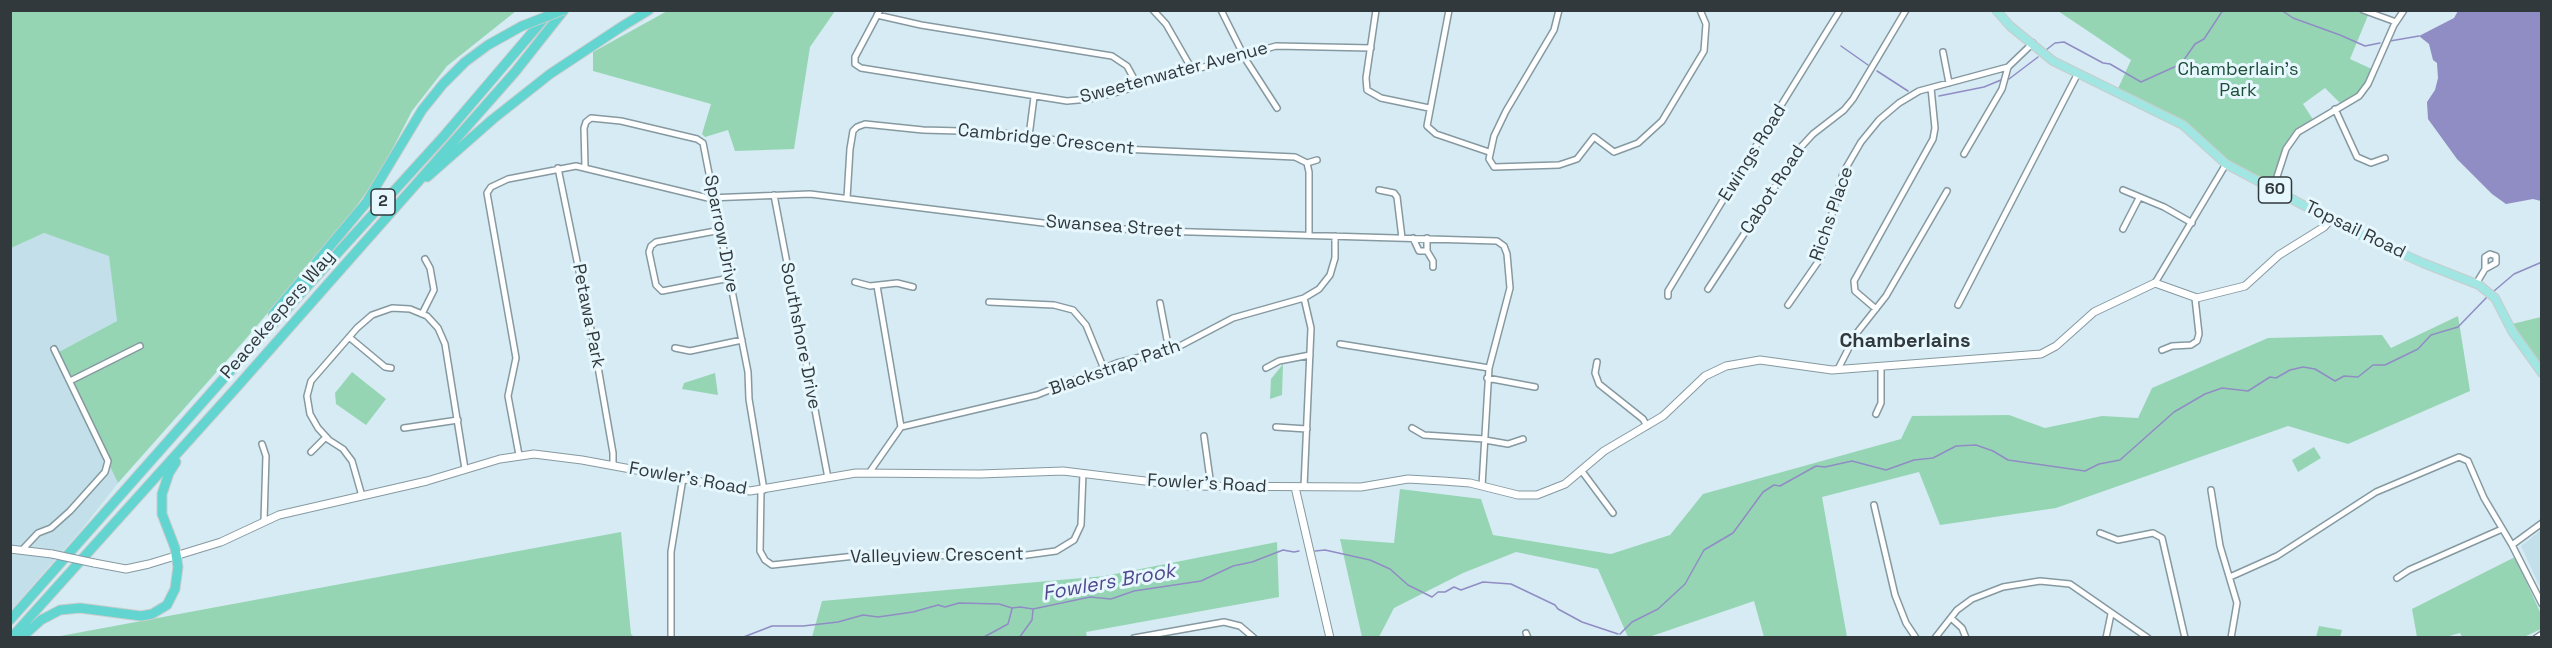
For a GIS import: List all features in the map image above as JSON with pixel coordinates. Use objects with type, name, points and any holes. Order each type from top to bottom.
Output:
[{"type":"highway","name":"Peacekeepers Way","points":[[10,620],[224,378],[443,137],[551,10]]},
{"type":"highway","name":"Peacekeepers Way","points":[[11,638],[534,51],[563,10]]},
{"type":"highway","points":[[224,378],[254,338],[366,203],[433,95],[455,71],[476,53],[522,26],[563,10]]},
{"type":"highway","points":[[388,214],[493,119],[550,74],[650,10]]},
{"type":"highway","points":[[21,638],[50,614],[70,608],[90,608],[141,616],[160,610],[172,598],[175,589],[177,557],[162,514],[164,484],[174,465],[236,388]]},
{"type":"main road","name":"Topsail Road","points":[[1996,10],[2010,26],[2054,61],[2077,75],[2183,125],[2226,164],[2350,230],[2476,284],[2495,298],[2512,331],[2541,373]]},
{"type":"street","points":[[1153,10],[1166,24],[1193,71]]},
{"type":"street","points":[[1221,10],[1244,55],[1277,108]]},
{"type":"street","points":[[1376,10],[1366,78],[1368,92],[1381,98],[1429,108]]},
{"type":"street","points":[[1449,10],[1426,123],[1430,131],[1489,152]]},
{"type":"street","points":[[1559,10],[1554,30],[1506,111],[1489,152],[1489,159],[1494,167],[1559,165],[1577,159],[1594,137],[1614,152],[1638,143],[1657,127],[1705,49],[1706,24],[1700,10]]},
{"type":"street","name":"Ewings Road","points":[[1668,296],[1668,291],[1840,10]]},
{"type":"street","name":"Cabot Road","points":[[1708,289],[1801,147],[1813,134],[1844,110],[1856,95],[1906,10]]},
{"type":"street","points":[[2363,10],[2396,22]]},
{"type":"street","points":[[2273,189],[2286,148],[2298,132],[2359,96],[2368,84],[2396,22],[2404,10]]},
{"type":"street","points":[[879,13],[921,25],[1112,56],[1127,66],[1137,79],[1138,86]]},
{"type":"street","name":"Sweetenwater Avenue","points":[[879,13],[856,54],[855,63],[859,67],[1034,97],[1082,100],[1281,46],[1326,49],[1371,48]]},
{"type":"street","name":"Richs Place","points":[[1788,305],[1801,283],[1819,262],[1840,181],[1861,142],[1880,120],[1909,96],[1930,87],[2008,67],[2033,43]]},
{"type":"street","points":[[1943,52],[1949,82]]},
{"type":"street","points":[[1964,154],[2002,89],[2008,67]]},
{"type":"street","points":[[1958,305],[2077,75]]},
{"type":"street","points":[[1876,309],[1855,291],[1853,284],[1933,140],[1935,128],[1930,87]]},
{"type":"street","points":[[1029,136],[1034,97]]},
{"type":"street","points":[[2335,109],[2357,157],[2371,163],[2385,158]]},
{"type":"street","name":"Sparrow Drive","points":[[585,166],[584,128],[586,122],[591,118],[618,121],[697,139],[704,145],[742,340],[763,490]]},
{"type":"street","name":"Cambridge Crescent","points":[[847,198],[853,131],[864,124],[1029,136],[1122,149],[1287,155],[1302,159],[1307,163]]},
{"type":"street","points":[[1309,235],[1307,163],[1317,160]]},
{"type":"street","points":[[2226,164],[2155,284],[2195,298],[2245,286],[2279,255],[2324,227],[2331,219]]},
{"type":"street","name":"Swansea Street","points":[[519,455],[508,396],[516,358],[487,196],[488,190],[494,184],[508,179],[558,168],[585,166],[715,198],[810,194],[1067,226],[1159,231],[1492,240],[1501,243],[1505,248],[1509,267],[1509,293],[1489,368],[1482,486]]},
{"type":"street","name":"Petawa Park","points":[[558,168],[594,344],[613,453],[613,465]]},
{"type":"street","points":[[1379,190],[1395,193],[1397,197],[1402,238]]},
{"type":"street","points":[[2123,190],[2164,207],[2192,223]]},
{"type":"street","points":[[1838,369],[1856,334],[1889,292],[1947,191]]},
{"type":"street","name":"Southshore Drive","points":[[774,195],[828,478]]},
{"type":"street","points":[[2123,229],[2139,198]]},
{"type":"street","points":[[721,230],[653,244],[649,252],[657,287],[664,291],[730,278]]},
{"type":"street","name":"Blackstrap Path","points":[[901,427],[1037,395],[1104,369],[1169,350],[1202,336],[1233,318],[1304,298],[1319,289],[1330,275],[1335,258],[1335,236]]},
{"type":"street","points":[[1413,238],[1419,251],[1427,251]]},
{"type":"street","points":[[1427,238],[1427,251],[1433,261],[1433,267]]},
{"type":"street","points":[[422,314],[434,290],[430,268],[425,259]]},
{"type":"street","points":[[2476,284],[2486,269]]},
{"type":"street","points":[[855,282],[877,286],[897,283],[913,287]]},
{"type":"street","name":"Fowler's Road","points":[[10,549],[52,554],[126,569],[177,557],[221,542],[279,515],[519,455],[559,456],[743,490],[763,490],[869,473],[1083,473],[1186,486],[1361,487],[1408,479],[1482,486],[1518,495],[1537,495],[1562,485],[1608,448],[1669,411],[1705,376],[1729,365],[1760,360],[1815,369],[1838,369],[2030,356],[2044,353],[2056,346],[2094,312],[2155,284]]},
{"type":"street","points":[[869,473],[901,427],[877,286]]},
{"type":"street","points":[[1304,298],[1310,322],[1304,487]]},
{"type":"street","points":[[2162,350],[2172,346],[2192,345],[2198,341],[2195,298]]},
{"type":"street","points":[[989,303],[1054,305],[1073,310],[1086,325],[1104,369]]},
{"type":"street","points":[[1160,303],[1169,350]]},
{"type":"street","points":[[362,496],[352,461],[343,449],[326,437],[309,414],[307,396],[311,381],[349,337],[372,315],[392,308],[410,309],[427,316],[438,328],[445,344],[465,469]]},
{"type":"street","points":[[349,337],[385,368],[391,368]]},
{"type":"street","points":[[675,348],[690,351],[742,340]]},
{"type":"street","points":[[1340,344],[1489,368]]},
{"type":"street","points":[[70,381],[140,346]]},
{"type":"street","points":[[22,550],[38,533],[51,528],[70,511],[107,467],[106,455],[54,349]]},
{"type":"street","points":[[1266,368],[1279,361],[1310,356]]},
{"type":"street","points":[[1597,362],[1594,373],[1599,384],[1643,420],[1647,426]]},
{"type":"street","points":[[1876,414],[1881,403],[1881,366]]},
{"type":"street","points":[[1488,378],[1534,387]]},
{"type":"street","points":[[404,428],[458,420]]},
{"type":"street","points":[[1276,427],[1307,429]]},
{"type":"street","points":[[1413,428],[1424,435],[1508,444],[1523,439]]},
{"type":"street","points":[[1204,436],[1211,486]]},
{"type":"street","points":[[311,452],[326,437]]},
{"type":"street","points":[[262,444],[266,456],[264,521]]},
{"type":"street","points":[[2230,577],[2277,556],[2376,492],[2455,457],[2465,458],[2512,544],[2541,604]]},
{"type":"street","points":[[1581,470],[1613,513]]},
{"type":"street","name":"Valleyview Crescent","points":[[763,490],[760,551],[765,560],[772,565],[874,554],[1018,557],[1056,551],[1068,545],[1076,537],[1081,520],[1083,473]]},
{"type":"street","points":[[671,638],[671,552],[683,478]]},
{"type":"street","points":[[1295,487],[1330,638]]},
{"type":"street","points":[[2211,490],[2220,546],[2237,603],[2231,638]]},
{"type":"street","points":[[1874,505],[1894,595],[1906,623],[1916,638]]},
{"type":"street","points":[[2512,544],[2541,523]]},
{"type":"street","points":[[2397,578],[2409,570],[2502,529]]},
{"type":"street","points":[[2100,533],[2118,540],[2153,533],[2162,538],[2185,638]]},
{"type":"street","points":[[1935,638],[1968,601],[1988,591],[2040,581],[2070,584],[2148,638]]},
{"type":"street","points":[[2106,638],[2111,614]]},
{"type":"street","points":[[1951,618],[1962,628],[1966,638]]},
{"type":"street","points":[[1134,638],[1224,622],[1240,626],[1254,638]]},
{"type":"street","points":[[2536,638],[2541,634]]},
{"type":"shaded area","points":[[2458,11],[2541,11],[2541,201],[2533,199],[2506,204],[2492,194],[2457,159],[2428,119],[2427,102],[2435,90],[2438,78],[2437,63],[2433,60],[2429,44],[2419,36],[2454,18]]},
{"type":"shaded area","points":[[44,233],[109,255],[117,321],[55,354],[118,483],[82,529],[11,610],[11,248]]},
{"type":"shaded area","points":[[2541,530],[2541,589],[2521,546]]},
{"type":"green space","points":[[669,10],[835,11],[810,47],[794,149],[735,151],[728,130],[705,137],[702,134],[711,104],[593,71],[593,52]]},
{"type":"green space","name":"Chamberlain's Park","points":[[2335,10],[2369,13],[2350,59],[2374,70],[2359,96],[2342,105],[2325,88],[2303,104],[2314,121],[2298,133],[2286,148],[2273,189],[2226,164],[2183,125],[2116,93],[2131,60],[2058,11]]},
{"type":"green space","points":[[11,11],[516,11],[447,66],[412,111],[380,173],[348,218],[244,341],[118,483],[55,354],[117,321],[109,256],[44,233],[11,248]]},
{"type":"green space","points":[[2458,316],[2470,391],[2348,444],[2288,426],[2056,508],[1940,525],[1919,472],[1822,497],[1847,637],[1764,637],[1754,601],[1649,637],[1628,637],[1598,569],[1516,552],[1463,573],[1394,608],[1379,637],[1362,637],[1340,539],[1394,543],[1400,489],[1481,499],[1493,535],[1611,554],[1670,535],[1703,494],[1901,439],[1912,416],[2009,415],[2045,428],[2102,416],[2138,418],[2152,388],[2268,338],[2382,335],[2391,348]]},
{"type":"green space","points":[[2541,317],[2541,365],[2512,324]]},
{"type":"green space","points":[[1283,364],[1282,395],[1270,399],[1271,379]]},
{"type":"green space","points":[[352,372],[386,399],[366,425],[336,404],[335,393]]},
{"type":"green space","points":[[715,373],[718,395],[682,389],[684,383]]},
{"type":"green space","points":[[2314,447],[2321,458],[2298,472],[2292,460]]},
{"type":"green space","points":[[621,532],[631,634],[634,637],[55,637]]},
{"type":"green space","points":[[1277,542],[1279,597],[1086,632],[1087,637],[812,637],[822,601],[1105,576]]},
{"type":"green space","points":[[2515,557],[2541,614],[2541,629],[2524,637],[2462,637],[2460,633],[2446,637],[2417,637],[2412,609]]},
{"type":"green space","points":[[2319,626],[2342,630],[2340,637],[2316,637]]},
{"type":"waterway","points":[[2046,50],[2055,43],[2064,42],[2141,82],[2181,64],[2195,44],[2204,39],[2223,10]]},
{"type":"waterway","points":[[2281,10],[2293,18],[2365,46],[2380,43]]},
{"type":"waterway","points":[[2390,41],[2419,36]]},
{"type":"waterway","points":[[1841,46],[1868,65]]},
{"type":"waterway","points":[[2009,79],[2038,57]]},
{"type":"waterway","points":[[1877,71],[1908,91]]},
{"type":"waterway","points":[[1939,96],[1984,87],[2001,80]]},
{"type":"waterway","name":"Fowlers Brook","points":[[2494,291],[2514,274],[2542,262]]},
{"type":"waterway","name":"Fowlers Brook","points":[[1620,634],[1632,622],[1658,609],[1685,584],[1704,550],[1733,533],[1763,492],[1774,485],[1780,486],[1816,466],[1825,467],[1852,461],[1886,470],[1914,460],[1933,458],[1956,446],[1976,445],[2008,460],[2085,471],[2099,464],[2120,460],[2174,412],[2205,394],[2222,388],[2248,391],[2270,377],[2276,378],[2290,370],[2303,367],[2315,369],[2335,381],[2344,376],[2358,377],[2373,365],[2385,365],[2418,349],[2431,335],[2458,327],[2487,297]]},
{"type":"waterway","name":"Fowlers Brook","points":[[741,638],[772,626],[803,626],[838,622],[863,615],[878,617],[913,612],[938,605],[945,607],[959,603],[999,604],[1012,608],[1033,609],[1090,597],[1111,599],[1134,591],[1201,581],[1233,566],[1252,562],[1283,550],[1299,551]]},
{"type":"waterway","name":"Fowlers Brook","points":[[1315,551],[1325,550],[1370,560],[1390,569],[1408,585],[1432,597],[1438,592],[1445,592],[1454,587],[1461,590],[1483,582],[1511,584],[1555,605],[1582,622],[1618,634]]},
{"type":"waterway","points":[[982,638],[1008,624],[1012,609]]},
{"type":"waterway","points":[[1019,638],[1032,620],[1033,610]]},
{"type":"district","name":"Chamberlains","points":[[1905,342]]}]
